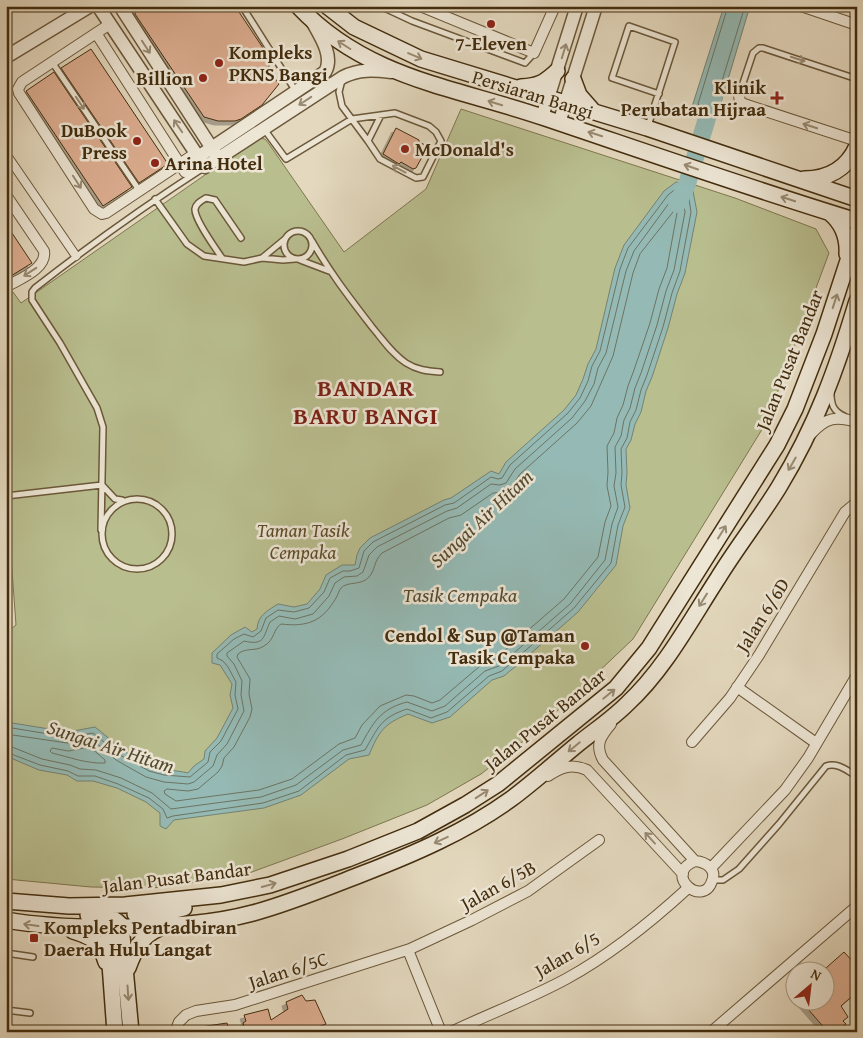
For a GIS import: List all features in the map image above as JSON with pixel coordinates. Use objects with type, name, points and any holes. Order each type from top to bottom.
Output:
[{"type":"main road","name":"Persiaran Bangi","points":[[298,6],[314,23],[351,50],[398,73],[542,117],[857,221]]},
{"type":"main road","name":"Persiaran Bangi","points":[[327,6],[354,27],[421,59],[647,128],[857,199]]},
{"type":"main road","points":[[514,88],[539,85],[546,82],[557,71]]},
{"type":"main road","points":[[573,79],[579,95],[594,112]]},
{"type":"main road","points":[[798,179],[818,178],[832,174],[846,164],[857,146]]},
{"type":"main road","points":[[830,213],[840,223],[846,237],[848,248],[846,268]]},
{"type":"main road","name":"Jalan Pusat Bandar","points":[[6,901],[90,906],[125,905],[221,896],[270,886],[348,859],[418,831],[498,784],[616,688],[649,648],[777,445],[802,390],[824,334],[857,232]]},
{"type":"main road","points":[[6,920],[36,926],[115,924],[164,926],[206,923],[254,913],[404,858],[449,837],[510,799],[627,704],[652,677],[673,649],[725,566],[779,486],[803,444],[835,373],[857,301]]},
{"type":"main road","points":[[115,924],[128,915],[163,913],[221,896]]},
{"type":"main road","points":[[6,906],[46,914],[101,915],[115,924],[126,972],[131,1032]]},
{"type":"main road","points":[[115,924],[112,980],[115,1032]]},
{"type":"main road","points":[[57,926],[89,936],[96,942],[104,953],[112,980]]},
{"type":"main road","points":[[126,972],[140,941],[154,930],[164,926]]},
{"type":"street","points":[[6,10],[12,6]]},
{"type":"street","points":[[6,57],[90,6]]},
{"type":"street","points":[[98,6],[200,159]]},
{"type":"street","points":[[120,6],[215,153]]},
{"type":"street","points":[[420,6],[534,53],[554,6]]},
{"type":"street","points":[[542,117],[577,6]]},
{"type":"street","points":[[560,123],[596,6]]},
{"type":"street","points":[[801,6],[857,25]]},
{"type":"street","points":[[215,153],[257,118],[324,72],[328,60],[322,39],[314,23]]},
{"type":"street","points":[[110,24],[22,82],[18,89],[19,93],[94,209],[102,214],[179,164]]},
{"type":"street","points":[[96,34],[185,172],[200,159],[264,129],[353,72],[364,70],[398,73]]},
{"type":"street","points":[[324,72],[338,80]]},
{"type":"street","points":[[738,95],[740,102],[744,104],[857,141]]},
{"type":"street","points":[[6,154],[76,256]]},
{"type":"street","points":[[6,195],[44,251],[40,266],[6,288]]},
{"type":"street","points":[[803,444],[824,422],[833,419],[855,422]]},
{"type":"street","name":"Jalan 6/6D","points":[[692,742],[730,698],[846,512],[857,502]]},
{"type":"street","points":[[711,868],[785,790],[853,689],[857,675]]},
{"type":"street","points":[[737,687],[816,744]]},
{"type":"street","points":[[627,704],[601,736],[599,752],[603,760],[695,861]]},
{"type":"street","points":[[510,799],[558,770],[579,766],[588,770],[683,874]]},
{"type":"street","name":"Jalan 6/5B","points":[[408,950],[528,891],[599,840]]},
{"type":"street","points":[[695,861],[702,862],[711,868],[713,875],[710,886],[703,891],[694,891],[684,883],[684,868],[695,861]]},
{"type":"street","name":"Jalan 6/5","points":[[451,1032],[565,979],[580,970],[653,919],[688,888]]},
{"type":"street","points":[[713,1031],[857,906]]},
{"type":"street","points":[[408,950],[441,1032]]},
{"type":"street","name":"Jalan 6/5C","points":[[177,1027],[186,1015],[196,1011],[234,1005],[408,950]]},
{"type":"lane","points":[[242,6],[296,91]]},
{"type":"lane","points":[[380,6],[412,21],[524,63],[534,53]]},
{"type":"lane","points":[[647,128],[675,42],[629,26],[612,78],[658,94]]},
{"type":"lane","points":[[738,95],[752,53],[759,48],[764,48],[857,79]]},
{"type":"lane","points":[[52,62],[139,190]]},
{"type":"lane","points":[[257,118],[286,158],[352,119],[395,113],[429,126],[440,136],[441,141],[423,177],[416,178],[380,159],[368,141],[352,119],[340,102],[338,80]]},
{"type":"lane","points":[[368,141],[381,115]]},
{"type":"lane","points":[[101,530],[104,519],[110,510],[119,503],[141,498],[161,508],[168,517],[172,528],[172,541],[167,552],[159,561],[148,567],[136,569],[124,566],[113,560],[106,552],[101,530],[103,427],[97,408],[32,300],[32,292],[76,256],[155,199],[200,159]]},
{"type":"lane","points":[[222,258],[196,215],[196,206],[199,202],[206,198],[219,203],[241,238]]},
{"type":"lane","points":[[155,199],[187,244],[204,256],[244,262],[262,258],[298,260],[309,255],[312,241]]},
{"type":"lane","points":[[262,258],[289,234],[297,231],[306,233],[329,271],[393,353],[407,364],[421,370],[440,372]]},
{"type":"lane","points":[[286,238],[284,242],[285,251],[291,258],[329,271]]},
{"type":"lane","points":[[835,373],[831,392],[832,404],[837,413],[855,422]]},
{"type":"lane","points":[[6,496],[102,485]]},
{"type":"lane","points":[[102,485],[115,499],[125,501]]},
{"type":"lane","points":[[713,880],[724,880],[739,869],[779,824],[826,766],[832,764],[857,776]]},
{"type":"lane","points":[[6,953],[33,957]]},
{"type":"lane","points":[[6,1022],[7,1010],[30,1013]]},
{"type":"green space","name":"Taman Tasik Cempaka","points":[[461,109],[735,198],[816,229],[829,253],[766,423],[633,639],[535,732],[481,774],[427,805],[241,876],[153,888],[91,887],[6,879],[6,633],[16,625],[6,488],[6,296],[13,292],[21,303],[258,138],[265,139],[269,144],[344,252],[426,189]]},
{"type":"water","points":[[724,6],[750,6],[717,116],[691,110]]},
{"type":"water","name":"Tasik Cempaka","points":[[676,182],[687,184],[693,191],[697,212],[685,273],[646,391],[641,412],[626,449],[626,485],[630,508],[623,526],[616,565],[578,612],[529,655],[504,676],[492,680],[450,717],[432,723],[408,714],[393,721],[379,734],[369,755],[349,759],[301,795],[264,808],[174,820],[166,829],[160,826],[160,813],[146,802],[117,788],[93,781],[77,781],[67,775],[39,770],[6,756],[6,722],[68,732],[95,727],[115,744],[145,764],[188,773],[204,759],[205,751],[217,738],[233,708],[230,695],[232,684],[220,665],[212,663],[212,653],[231,635],[245,627],[252,632],[257,629],[261,617],[278,604],[294,607],[307,604],[320,589],[326,575],[342,565],[355,565],[360,548],[370,538],[451,498],[491,471],[499,474],[506,462],[564,410],[576,395],[596,349],[615,268],[624,245],[664,191]]},
{"type":"building","name":"Kompleks PKNS Bangi","points":[[136,6],[235,6],[269,57],[269,70],[279,84],[262,105],[241,119],[218,121],[204,117],[135,14]]},
{"type":"building","points":[[91,49],[168,164],[139,183],[61,68]]},
{"type":"building","points":[[54,72],[132,187],[103,206],[26,91]]},
{"type":"building","name":"McDonald's","points":[[396,128],[425,145],[424,148],[426,150],[416,168],[413,169],[401,162],[399,164],[383,154]]},
{"type":"building","points":[[6,224],[32,263],[6,279]]},
{"type":"building","points":[[844,952],[857,966],[857,992],[841,1006],[848,1017],[843,1021],[846,1024],[837,1032],[828,1032],[809,1010],[836,1010],[835,960]]},
{"type":"building","points":[[302,995],[306,1001],[315,1000],[326,1024],[305,1032],[246,1032],[243,1023],[246,1021],[244,1015],[268,1009],[271,1020],[288,1009],[286,1002]]},
{"type":"building","points":[[227,1023],[230,1032],[200,1032],[200,1027]]},
{"type":"waterway","name":"Sungai Air Hitam","points":[[677,204],[687,184],[715,92]]},
{"type":"place","name":"7-Eleven","points":[[491,24]]},
{"type":"place","name":"Kompleks PKNS Bangi","points":[[219,63]]},
{"type":"place","name":"Billion","points":[[203,78]]},
{"type":"place","name":"Klinik Perubatan Hijraa","points":[[777,98]]},
{"type":"place","name":"DuBook Press","points":[[137,141]]},
{"type":"place","name":"McDonald's","points":[[405,149]]},
{"type":"place","name":"Arina Hotel","points":[[155,163]]},
{"type":"place","name":"Cendol & Sup @Taman Tasik Cempaka","points":[[585,646]]},
{"type":"place","name":"Kompleks Pentadbiran Daerah Hulu Langat","points":[[34,938]]},
{"type":"district","name":"BANDAR BARU BANGI","points":[[366,401]]}]
